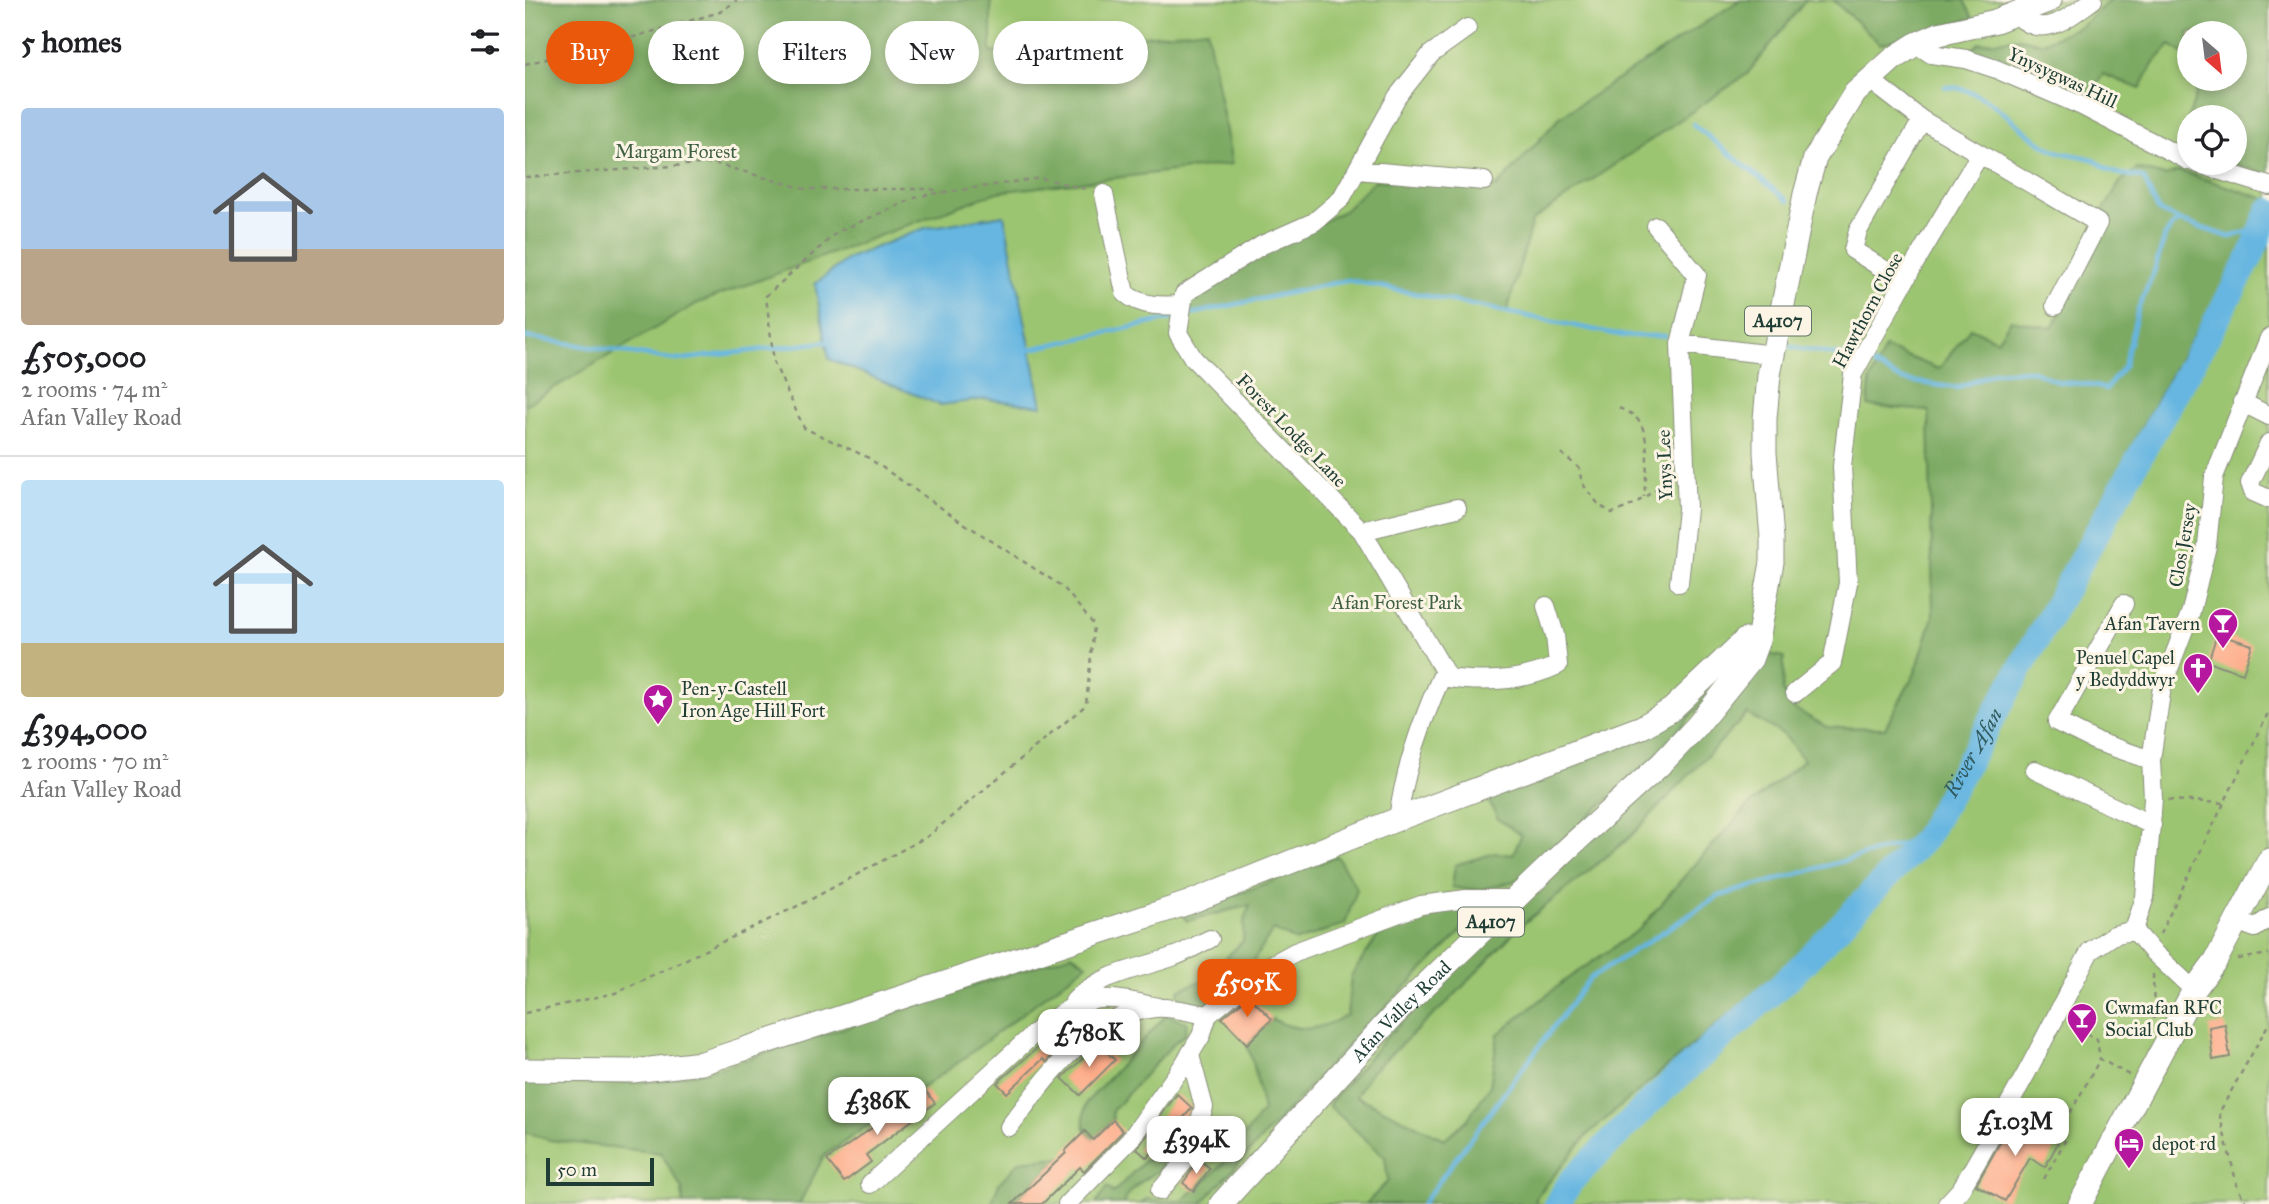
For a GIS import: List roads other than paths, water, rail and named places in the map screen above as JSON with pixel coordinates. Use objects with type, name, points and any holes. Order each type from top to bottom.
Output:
[{"type":"main road","name":"A4107","points":[[1758,640],[1772,562],[1765,419],[1773,355],[1805,194],[1815,158],[1848,103],[1869,79],[1894,58],[1939,34],[2017,15],[2050,0]]},
{"type":"main road","points":[[525,1070],[633,1070],[702,1063],[1188,903],[1398,819],[1642,727],[1671,710],[1745,640],[1758,640]]},
{"type":"main road","name":"Afan Valley Road","points":[[1221,1204],[1393,1016],[1662,763],[1696,727],[1751,659],[1758,640]]},
{"type":"main road","points":[[2080,1204],[2194,990],[2216,960],[2269,860]]},
{"type":"street","points":[[2017,15],[2025,24],[2044,28],[2093,0]]},
{"type":"street","points":[[1104,194],[1125,293],[1132,299],[1181,313],[1184,294],[1262,245],[1314,222],[1341,199],[1397,97],[1431,54],[1467,28]]},
{"type":"street","name":"Ynysygwas Hill","points":[[1916,44],[1931,54],[1966,59],[2009,75],[2082,107],[2177,155]]},
{"type":"street","points":[[1869,79],[1922,120],[2098,223],[2055,306]]},
{"type":"street","points":[[1904,282],[1853,250],[1858,231],[1922,120]]},
{"type":"street","name":"Hawthorn Close","points":[[1795,693],[1832,663],[1848,583],[1842,466],[1853,374],[1980,154]]},
{"type":"street","points":[[1357,170],[1484,181]]},
{"type":"street","points":[[2234,175],[2269,186]]},
{"type":"street","name":"Ynys Lee","points":[[1656,226],[1697,275],[1681,344],[1687,509],[1679,583]]},
{"type":"street","name":"Forest Lodge Lane","points":[[1181,313],[1178,333],[1193,358],[1362,531],[1444,671],[1441,677]]},
{"type":"street","name":"Clos Jersey","points":[[2134,930],[2145,897],[2152,825],[2151,760],[2162,687],[2191,611],[2207,546],[2214,477],[2269,338]]},
{"type":"street","points":[[1681,344],[1773,355]]},
{"type":"street","points":[[2242,402],[2269,416]]},
{"type":"street","points":[[2269,443],[2250,484],[2253,492],[2269,499]]},
{"type":"street","points":[[1362,531],[1457,508]]},
{"type":"street","points":[[2124,604],[2057,722],[2095,741],[2151,760]]},
{"type":"street","points":[[1398,819],[1403,781],[1426,708],[1441,677],[1489,682],[1547,670],[1558,665],[1555,635],[1546,606]]},
{"type":"street","points":[[2035,770],[2152,825]]},
{"type":"street","points":[[1067,1204],[1130,1140],[1190,1055],[1201,1036],[1208,1015],[1263,969],[1295,952],[1421,905],[1466,899],[1515,899]]},
{"type":"street","points":[[2236,921],[2255,928],[2269,918]]},
{"type":"street","points":[[1947,1204],[1967,1180],[2090,951],[2114,935],[2134,930],[2152,951],[2194,990]]},
{"type":"street","points":[[870,1184],[1082,992],[1110,976],[1176,956],[1210,939]]},
{"type":"street","points":[[1066,1009],[1095,999],[1121,999],[1208,1015]]},
{"type":"street","points":[[1009,1127],[1077,1044],[1103,1026],[1158,1007]]},
{"type":"street","points":[[1160,1191],[1189,1156],[1204,1107],[1190,1055]]},
{"type":"water","points":[[1004,215],[1042,406],[986,399],[940,405],[829,359],[815,284],[849,258],[925,228]]},
{"type":"waterway","points":[[1945,87],[1961,89],[1989,101],[2052,149],[2097,161],[2110,171],[2144,179],[2158,211],[2179,220]]},
{"type":"waterway","points":[[1693,124],[1788,201]]},
{"type":"waterway","name":"River Afan","points":[[1557,1204],[1571,1181],[1652,1100],[1794,973],[1925,838],[2217,319],[2251,256],[2269,211]]},
{"type":"waterway","points":[[1873,365],[1902,380],[1957,388],[1995,372],[2031,370],[2059,382],[2106,389],[2124,366],[2138,309],[2165,236],[2173,225],[2180,221],[2230,237],[2263,227]]},
{"type":"waterway","points":[[1187,315],[1348,280],[1625,336],[1665,336]]},
{"type":"waterway","points":[[1026,350],[1175,318]]},
{"type":"waterway","points":[[525,337],[677,360],[833,341]]},
{"type":"waterway","points":[[1787,346],[1853,358]]},
{"type":"waterway","points":[[1422,1204],[1589,979],[1719,896],[1925,838]]},
{"type":"place","name":"Afan Tavern","points":[[2223,650]]},
{"type":"place","name":"Penuel Capel y Bedyddwyr","points":[[2198,695]]},
{"type":"place","name":"Pen-y-Castell Iron Age Hill Fort","points":[[658,726]]},
{"type":"place","name":"Cwmafan RFC Social Club","points":[[2082,1045]]},
{"type":"place","name":"depot rd","points":[[2129,1170]]},
{"type":"park label","name":"Margam Forest","points":[[676,151]]},
{"type":"park label","name":"Afan Forest Park","points":[[1397,602]]}]
